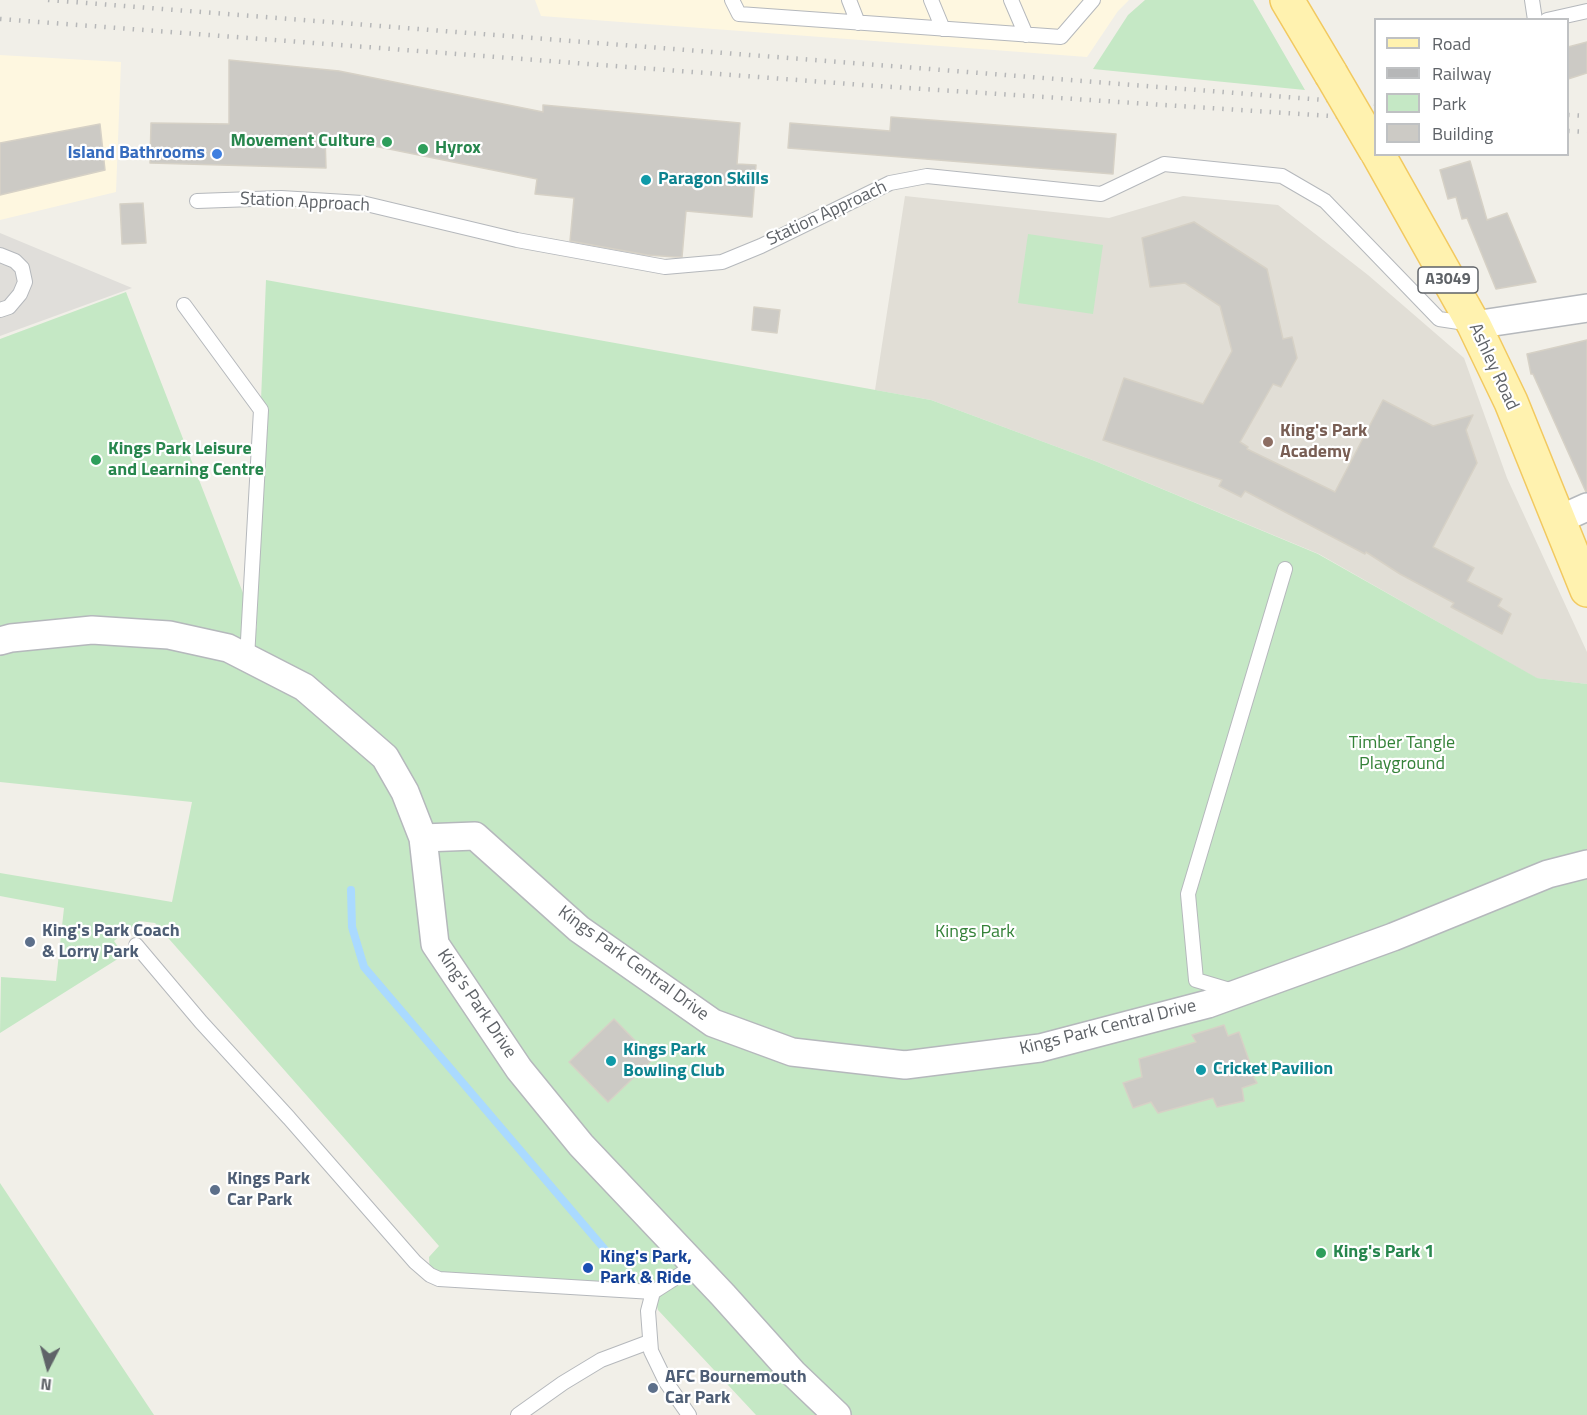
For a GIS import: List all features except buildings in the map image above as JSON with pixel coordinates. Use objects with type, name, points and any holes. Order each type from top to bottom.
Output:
[{"type":"main road","name":"Ashley Road","points":[[1287,0],[1374,148]]},
{"type":"main road","name":"Ashley Road","points":[[1379,156],[1474,325],[1511,402],[1573,513],[1587,590]]},
{"type":"street","points":[[1474,325],[1587,308]]},
{"type":"street","name":"King's Park Drive","points":[[0,641],[92,630],[158,634],[228,648],[304,687],[385,757],[405,792],[423,838],[435,944],[519,1069],[581,1145],[793,1373],[837,1415]]},
{"type":"street","name":"Kings Park Central Drive","points":[[423,838],[475,836],[579,929],[712,1023],[792,1052],[905,1065],[1040,1048],[1208,1004],[1393,937],[1548,874],[1587,864]]},
{"type":"lane","points":[[732,0],[739,14],[1061,37],[1093,0]]},
{"type":"lane","points":[[849,0],[858,22]]},
{"type":"lane","points":[[931,0],[943,29]]},
{"type":"lane","points":[[1011,0],[1026,35]]},
{"type":"lane","points":[[1532,0],[1535,18]]},
{"type":"lane","points":[[1556,18],[1587,11]]},
{"type":"lane","name":"Station Approach","points":[[197,201],[281,198],[362,203],[517,240],[665,267],[722,262],[761,246],[890,183],[927,176],[1101,194],[1164,164],[1282,176],[1325,201],[1438,319],[1474,325]]},
{"type":"lane","points":[[0,255],[15,261],[22,268],[25,282],[20,294],[9,307],[0,310]]},
{"type":"lane","points":[[184,306],[261,410],[247,658]]},
{"type":"lane","points":[[1238,993],[1196,980],[1188,894],[1285,568]]},
{"type":"lane","points":[[136,945],[201,1022],[415,1262],[430,1275],[439,1279],[653,1292],[695,1265]]},
{"type":"lane","points":[[653,1292],[648,1311],[649,1342],[666,1382],[689,1415]]},
{"type":"lane","points":[[518,1415],[563,1383],[602,1360],[649,1342]]},
{"type":"shaded area","points":[[535,0],[1129,0],[1118,11],[1087,57],[541,16]]},
{"type":"shaded area","points":[[0,55],[121,62],[116,192],[0,220]]},
{"type":"shaded area","name":"King's Park Academy","points":[[905,196],[1109,218],[1183,196],[1278,205],[1368,275],[1464,358],[1507,478],[1587,652],[1587,684],[1536,678],[1319,554],[1095,461],[931,400],[875,390]]},
{"type":"shaded area","points":[[0,233],[132,288],[0,336]]},
{"type":"green space","points":[[1145,0],[1253,0],[1305,90],[1093,69],[1128,15]]},
{"type":"green space","points":[[1028,234],[1103,245],[1093,314],[1018,303]]},
{"type":"green space","name":"Kings Park","points":[[266,280],[931,400],[1095,461],[1318,554],[1537,678],[1587,684],[1587,1415],[756,1415],[658,1310],[653,1292],[430,1275],[429,1257],[439,1246],[155,923],[139,921],[114,941],[124,955],[0,1033],[1,977],[56,981],[64,908],[0,896],[0,873],[172,902],[192,802],[0,782],[0,339],[126,292],[257,629],[256,520]]},
{"type":"green space","points":[[0,1183],[154,1415],[0,1415]]},
{"type":"waterway","points":[[351,890],[352,927],[364,967],[607,1252]]},
{"type":"railway","points":[[48,0],[1374,104]]},
{"type":"railway","points":[[0,19],[863,85],[1374,119]]},
{"type":"railway","points":[[1569,115],[1587,116]]},
{"type":"railway","points":[[1569,131],[1587,132]]},
{"type":"place","name":"Movement Culture","points":[[387,142]]},
{"type":"place","name":"Hyrox","points":[[423,149]]},
{"type":"place","name":"Island Bathrooms","points":[[217,154]]},
{"type":"place","name":"Paragon Skills","points":[[646,180]]},
{"type":"place","name":"King's Park Academy","points":[[1268,442]]},
{"type":"place","name":"Kings Park Leisure and Learning Centre","points":[[96,460]]},
{"type":"place","name":"King's Park Coach & Lorry Park","points":[[30,942]]},
{"type":"place","name":"Kings Park Bowling Club","points":[[611,1061]]},
{"type":"place","name":"Cricket Pavilion","points":[[1201,1070]]},
{"type":"place","name":"Kings Park Car Park","points":[[215,1190]]},
{"type":"place","name":"King's Park 1","points":[[1321,1253]]},
{"type":"place","name":"King's Park, Park & Ride","points":[[588,1268]]},
{"type":"place","name":"AFC Bournemouth Car Park","points":[[653,1388]]},
{"type":"park label","name":"Timber Tangle Playground","points":[[1402,754]]}]
